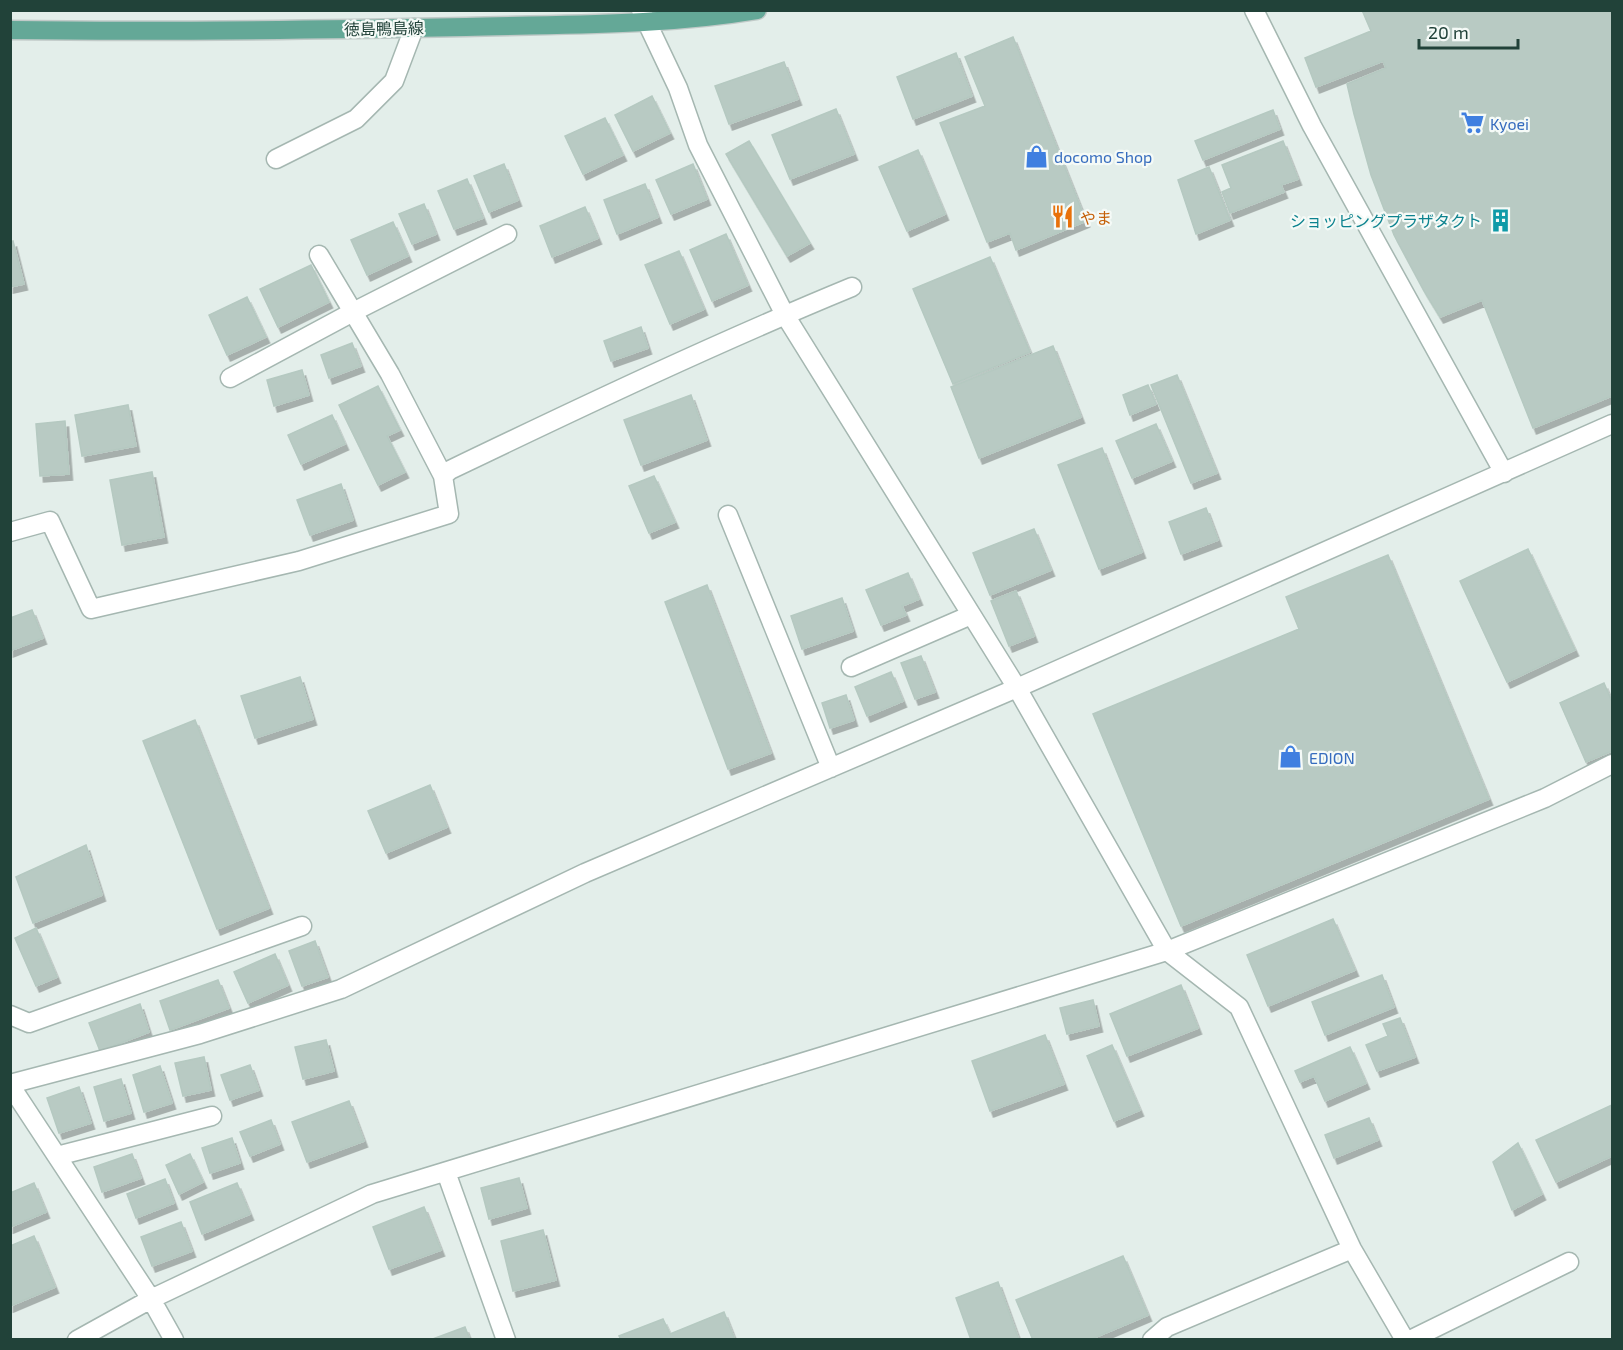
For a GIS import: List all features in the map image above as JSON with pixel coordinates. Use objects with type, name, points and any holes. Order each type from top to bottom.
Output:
[{"type":"main road","name":"徳島鴨島線","points":[[10,30],[129,32],[414,28],[757,10]]},
{"type":"street","points":[[1254,10],[1312,126],[1504,473]]},
{"type":"street","points":[[644,16],[678,88],[698,145],[785,315],[1017,688],[1167,951],[1239,1007],[1352,1248],[1405,1340]]},
{"type":"street","points":[[276,159],[356,119],[394,81],[414,28]]},
{"type":"street","points":[[230,378],[353,312],[507,234]]},
{"type":"street","points":[[10,532],[50,521],[91,609],[299,561],[448,514],[443,476],[390,374],[320,255]]},
{"type":"street","points":[[443,476],[450,470],[610,393],[852,287]]},
{"type":"street","points":[[174,1340],[151,1299],[10,1084],[200,1034],[341,989],[585,873],[1017,688],[1612,424]]},
{"type":"street","points":[[728,515],[831,768]]},
{"type":"street","points":[[851,667],[971,615]]},
{"type":"street","points":[[77,1340],[151,1299],[372,1194],[1167,951],[1545,798],[1612,764]]},
{"type":"street","points":[[10,1015],[29,1023],[302,926]]},
{"type":"street","points":[[57,1156],[212,1116]]},
{"type":"street","points":[[446,1172],[506,1340]]},
{"type":"street","points":[[1152,1340],[1167,1327],[1352,1248]]},
{"type":"street","points":[[1410,1340],[1569,1262]]},
{"type":"building","name":"ショッピングプラザタクト","points":[[1362,10],[1612,10],[1612,396],[1533,428],[1482,300],[1440,317],[1394,235],[1371,175],[1347,84],[1386,68],[1383,61],[1316,87],[1305,58],[1371,31]]},
{"type":"building","points":[[1013,37],[1086,221],[1016,250],[1010,233],[987,242],[940,123],[985,106],[965,57]]},
{"type":"building","points":[[956,53],[972,96],[913,119],[897,77]]},
{"type":"building","points":[[784,62],[798,99],[729,124],[715,86]]},
{"type":"building","points":[[652,96],[670,133],[633,151],[615,115]]},
{"type":"building","points":[[836,109],[854,154],[790,179],[772,135]]},
{"type":"building","points":[[1273,110],[1280,129],[1203,160],[1195,141]]},
{"type":"building","points":[[605,118],[623,155],[583,174],[565,136]]},
{"type":"building","points":[[749,141],[810,243],[787,256],[726,154]]},
{"type":"building","points":[[1283,141],[1298,179],[1281,185],[1284,192],[1230,213],[1222,192],[1231,188],[1222,165]]},
{"type":"building","points":[[918,150],[945,214],[907,231],[879,167]]},
{"type":"building","points":[[504,164],[518,200],[489,212],[474,176]]},
{"type":"building","points":[[693,164],[707,199],[671,214],[656,180]]},
{"type":"building","points":[[1209,167],[1230,220],[1196,234],[1178,180]]},
{"type":"building","points":[[467,179],[483,218],[454,229],[438,191]]},
{"type":"building","points":[[645,184],[658,217],[617,234],[604,200]]},
{"type":"building","points":[[424,204],[436,234],[412,244],[399,214]]},
{"type":"building","points":[[585,207],[598,238],[552,257],[540,226]]},
{"type":"building","points":[[393,222],[408,256],[367,275],[351,240]]},
{"type":"building","points":[[726,234],[748,285],[712,301],[690,250]]},
{"type":"building","points":[[13,241],[24,284],[10,287],[10,242]]},
{"type":"building","points":[[679,251],[704,309],[670,324],[645,265]]},
{"type":"building","points":[[990,257],[1030,352],[953,384],[913,289]]},
{"type":"building","points":[[311,265],[329,302],[278,327],[260,289]]},
{"type":"building","points":[[247,297],[266,337],[227,355],[209,315]]},
{"type":"building","points":[[641,327],[648,348],[611,361],[604,341]]},
{"type":"building","points":[[352,343],[361,366],[329,378],[321,355]]},
{"type":"building","points":[[1053,346],[1081,417],[979,458],[951,387]]},
{"type":"building","points":[[302,370],[309,395],[274,406],[267,380]]},
{"type":"building","points":[[1177,375],[1217,473],[1191,483],[1151,385]]},
{"type":"building","points":[[1148,385],[1156,404],[1130,415],[1123,395]]},
{"type":"building","points":[[378,386],[400,430],[387,436],[405,472],[378,485],[339,405]]},
{"type":"building","points":[[691,395],[707,440],[641,465],[624,420]]},
{"type":"building","points":[[128,405],[136,446],[82,456],[75,415]]},
{"type":"building","points":[[332,415],[345,444],[301,464],[288,435]]},
{"type":"building","points":[[65,421],[69,474],[40,476],[36,424]]},
{"type":"building","points":[[1156,424],[1172,461],[1132,478],[1116,441]]},
{"type":"building","points":[[1102,448],[1142,552],[1099,569],[1058,465]]},
{"type":"building","points":[[152,472],[164,537],[122,545],[110,480]]},
{"type":"building","points":[[654,476],[675,522],[649,533],[629,486]]},
{"type":"building","points":[[341,484],[353,520],[310,535],[297,500]]},
{"type":"building","points":[[1206,508],[1218,540],[1181,554],[1169,522]]},
{"type":"building","points":[[1034,529],[1051,570],[990,595],[973,553]]},
{"type":"building","points":[[1528,549],[1575,650],[1507,682],[1460,581]]},
{"type":"building","name":"EDION","points":[[1388,555],[1489,799],[1181,926],[1093,714],[1299,629],[1286,597]]},
{"type":"building","points":[[908,573],[919,599],[902,606],[906,615],[881,625],[866,590]]},
{"type":"building","points":[[707,585],[771,753],[728,769],[665,602]]},
{"type":"building","points":[[1016,591],[1034,636],[1009,646],[991,601]]},
{"type":"building","points":[[842,598],[853,631],[802,649],[791,616]]},
{"type":"building","points":[[32,610],[43,638],[10,651],[10,618]]},
{"type":"building","points":[[921,656],[935,692],[915,699],[901,663]]},
{"type":"building","points":[[891,672],[903,701],[867,716],[855,687]]},
{"type":"building","points":[[300,677],[313,719],[255,738],[241,696]]},
{"type":"building","points":[[1604,683],[1612,702],[1612,751],[1586,762],[1560,703]]},
{"type":"building","points":[[846,695],[854,720],[830,728],[822,703]]},
{"type":"building","points":[[195,720],[269,908],[217,929],[143,741]]},
{"type":"building","points":[[430,785],[447,827],[386,853],[368,811]]},
{"type":"building","points":[[86,845],[102,895],[33,923],[16,877]]},
{"type":"building","points":[[1333,919],[1355,970],[1268,1006],[1247,955]]},
{"type":"building","points":[[36,928],[57,977],[36,986],[15,938]]},
{"type":"building","points":[[315,941],[328,977],[302,986],[289,951]]},
{"type":"building","points":[[275,954],[288,985],[248,1003],[234,972]]},
{"type":"building","points":[[1382,975],[1394,1007],[1325,1035],[1312,1002]]},
{"type":"building","points":[[218,980],[229,1008],[170,1030],[160,1001]]},
{"type":"building","points":[[1181,985],[1198,1028],[1127,1056],[1110,1014]]},
{"type":"building","points":[[1093,1000],[1099,1026],[1067,1034],[1060,1008]]},
{"type":"building","points":[[140,1004],[149,1032],[100,1051],[89,1023]]},
{"type":"building","points":[[1400,1018],[1415,1057],[1377,1071],[1366,1045],[1388,1036],[1383,1024]]},
{"type":"building","points":[[1045,1035],[1064,1084],[990,1111],[972,1061]]},
{"type":"building","points":[[326,1040],[334,1071],[303,1079],[295,1047]]},
{"type":"building","points":[[1112,1045],[1140,1110],[1114,1121],[1087,1056]]},
{"type":"building","points":[[1350,1047],[1366,1083],[1325,1101],[1314,1076],[1300,1082],[1295,1071]]},
{"type":"building","points":[[204,1057],[211,1090],[183,1096],[175,1063]]},
{"type":"building","points":[[250,1065],[259,1090],[230,1100],[221,1075]]},
{"type":"building","points":[[160,1066],[172,1103],[144,1112],[133,1075]]},
{"type":"building","points":[[121,1079],[131,1113],[104,1121],[94,1087]]},
{"type":"building","points":[[79,1087],[91,1123],[59,1133],[47,1098]]},
{"type":"building","points":[[349,1101],[364,1141],[307,1162],[292,1122]]},
{"type":"building","points":[[1612,1105],[1612,1156],[1556,1182],[1536,1140]]},
{"type":"building","points":[[1369,1118],[1378,1140],[1334,1158],[1325,1135]]},
{"type":"building","points":[[271,1120],[280,1144],[250,1156],[240,1132]]},
{"type":"building","points":[[232,1138],[240,1163],[210,1173],[202,1148]]},
{"type":"building","points":[[1518,1143],[1542,1194],[1512,1210],[1493,1162]]},
{"type":"building","points":[[132,1154],[141,1178],[102,1192],[94,1167]]},
{"type":"building","points":[[190,1154],[203,1182],[179,1194],[166,1165]]},
{"type":"building","points":[[519,1178],[527,1208],[489,1219],[481,1188]]},
{"type":"building","points":[[165,1179],[174,1203],[136,1218],[127,1194]]},
{"type":"building","points":[[34,1183],[46,1212],[10,1227],[10,1193]]},
{"type":"building","points":[[237,1183],[250,1214],[202,1234],[190,1202]]},
{"type":"building","points":[[424,1207],[441,1250],[389,1269],[373,1227]]},
{"type":"building","points":[[181,1222],[192,1251],[152,1266],[141,1237]]},
{"type":"building","points":[[543,1230],[556,1280],[513,1291],[501,1241]]},
{"type":"building","points":[[34,1236],[55,1287],[10,1306],[10,1246]]},
{"type":"building","points":[[1123,1256],[1148,1315],[1089,1340],[1033,1340],[1016,1300]]},
{"type":"building","points":[[998,1282],[1019,1340],[971,1340],[956,1298]]},
{"type":"building","points":[[724,1312],[735,1340],[621,1340],[619,1336],[663,1319],[670,1334]]},
{"type":"building","points":[[465,1327],[470,1340],[430,1340]]},
{"type":"place","name":"Kyoei","points":[[1472,123]]},
{"type":"place","name":"docomo Shop","points":[[1036,156]]},
{"type":"place","name":"やま","points":[[1062,217]]},
{"type":"place","name":"ショッピングプラザタクト","points":[[1500,220]]},
{"type":"place","name":"EDION","points":[[1291,757]]}]
